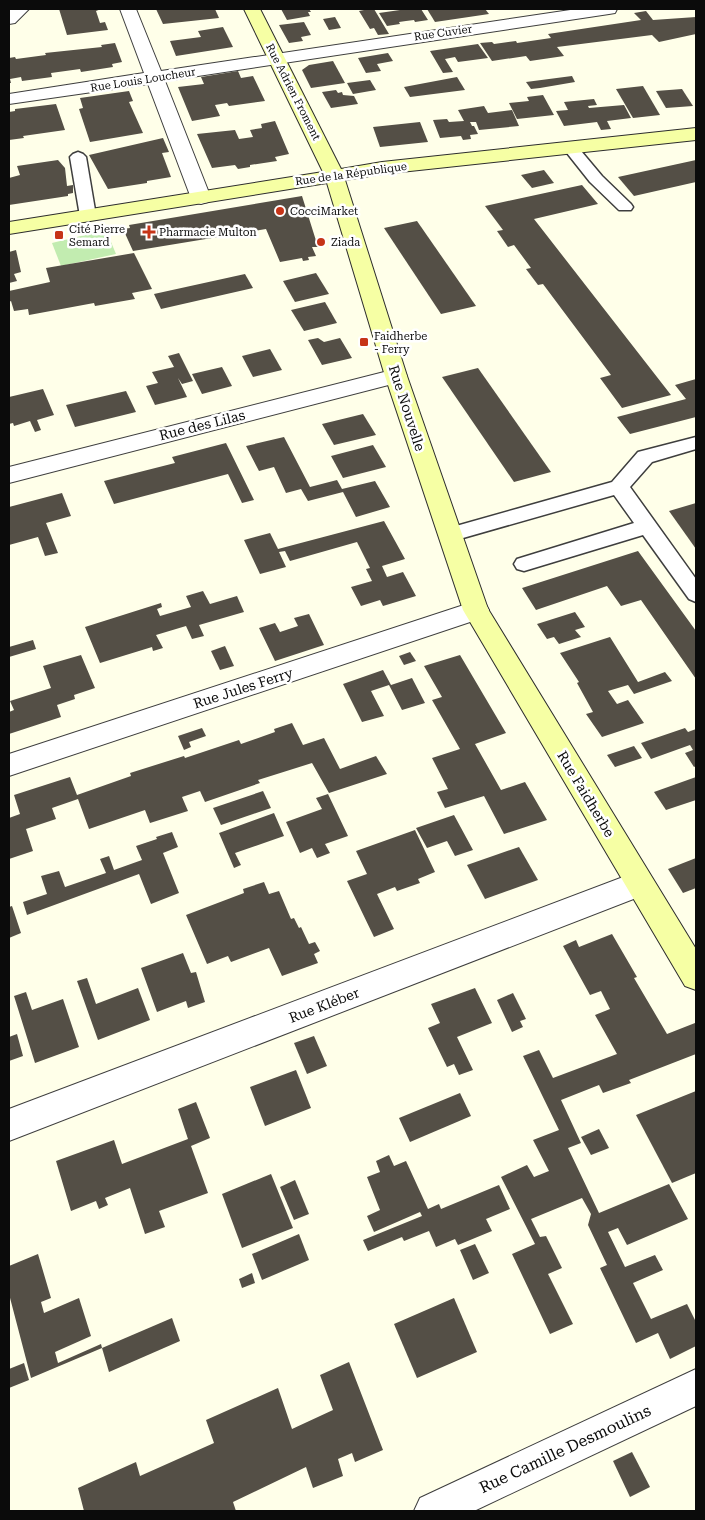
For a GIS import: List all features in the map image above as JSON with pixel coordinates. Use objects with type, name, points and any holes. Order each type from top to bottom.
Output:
[{"type":"street","points":[[9,19],[21,9]]},
{"type":"street","points":[[128,9],[201,198]]},
{"type":"street","name":"Rue Adrien Froment","points":[[252,9],[334,175]]},
{"type":"street","name":"Rue Cuvier","points":[[276,58],[609,9]]},
{"type":"street","name":"Rue Louis Loucheur","points":[[9,99],[154,79],[276,58]]},
{"type":"street","name":"Rue de la République","points":[[9,228],[334,175],[696,134]]},
{"type":"street","name":"Rue Nouvelle","points":[[334,175],[396,376],[476,610]]},
{"type":"street","name":"Rue des Lilas","points":[[9,474],[396,376]]},
{"type":"street","name":"Rue Jules Ferry","points":[[9,765],[476,610]]},
{"type":"street","name":"Rue Faidherbe","points":[[476,610],[696,976]]},
{"type":"street","name":"Rue Kléber","points":[[9,1125],[639,884]]},
{"type":"street","name":"Rue Camille Desmoulins","points":[[433,1511],[696,1387]]},
{"type":"lane","points":[[570,148],[596,179],[625,207]]},
{"type":"lane","points":[[78,157],[88,216]]},
{"type":"lane","points":[[449,535],[619,487],[645,457],[696,444]]},
{"type":"lane","points":[[619,487],[696,594]]},
{"type":"lane","points":[[524,564],[647,526]]},
{"type":"green space","points":[[106,230],[116,254],[61,266],[52,243]]},
{"type":"building","points":[[59,9],[101,9],[96,11],[100,23],[105,22],[108,30],[67,35]]},
{"type":"building","points":[[156,9],[215,9],[219,18],[163,24]]},
{"type":"building","points":[[281,9],[309,9],[311,12],[308,12],[310,16],[287,20]]},
{"type":"building","points":[[374,9],[389,34],[378,35],[374,28],[370,29],[359,11]]},
{"type":"building","points":[[421,9],[428,20],[399,22],[400,24],[387,26],[379,13]]},
{"type":"building","points":[[427,9],[485,9],[489,14],[435,22]]},
{"type":"building","points":[[646,11],[653,20],[696,17],[696,34],[659,42],[652,35],[557,47],[564,56],[530,61],[526,56],[492,61],[480,43],[492,42],[494,44],[516,41],[517,43],[551,38],[548,34],[641,20],[634,13]]},
{"type":"building","points":[[335,17],[341,28],[329,30],[323,19]]},
{"type":"building","points":[[304,22],[311,35],[301,37],[303,41],[289,43],[279,25]]},
{"type":"building","points":[[223,27],[233,47],[176,56],[170,41],[201,37],[198,31]]},
{"type":"building","points":[[115,43],[122,62],[112,64],[113,67],[81,72],[80,69],[51,73],[52,77],[22,81],[21,77],[10,79],[11,83],[9,83],[9,58],[15,57],[16,59],[46,55],[45,53],[102,47],[101,45]]},
{"type":"building","points":[[478,44],[488,58],[458,62],[455,57],[445,59],[453,72],[443,73],[430,51]]},
{"type":"building","points":[[388,53],[393,61],[377,64],[381,71],[366,73],[358,58]]},
{"type":"building","points":[[333,61],[345,83],[311,88],[302,70],[309,65]]},
{"type":"building","points":[[238,71],[241,78],[253,76],[265,101],[229,106],[227,103],[215,105],[220,116],[192,121],[178,87],[204,84],[201,77]]},
{"type":"building","points":[[572,76],[575,82],[540,88],[531,89],[526,82]]},
{"type":"building","points":[[457,77],[465,90],[410,97],[404,87]]},
{"type":"building","points":[[370,80],[376,90],[353,94],[347,83]]},
{"type":"building","points":[[643,86],[660,115],[633,118],[616,89]]},
{"type":"building","points":[[682,89],[693,106],[666,108],[656,91]]},
{"type":"building","points":[[336,90],[338,93],[342,92],[343,95],[354,96],[358,104],[331,108],[322,92]]},
{"type":"building","points":[[129,91],[133,101],[129,102],[143,133],[90,142],[79,109],[83,108],[80,98]]},
{"type":"building","points":[[543,95],[554,115],[517,119],[509,103],[529,101],[527,97]]},
{"type":"building","points":[[594,99],[597,105],[588,106],[589,108],[624,105],[631,118],[607,121],[611,129],[601,130],[597,122],[564,126],[556,111],[568,110],[564,102]]},
{"type":"building","points":[[56,104],[65,130],[9,140],[9,112],[15,111],[15,109]]},
{"type":"building","points":[[484,106],[488,113],[512,110],[519,126],[479,130],[476,122],[470,122],[478,134],[470,135],[471,139],[463,140],[461,136],[440,138],[433,120],[464,121],[458,110]]},
{"type":"building","points":[[275,121],[289,154],[275,157],[277,161],[250,165],[250,167],[238,169],[235,165],[212,168],[197,134],[235,130],[239,139],[253,137],[250,130],[262,128],[261,124]]},
{"type":"building","points":[[420,122],[428,142],[380,147],[373,127]]},
{"type":"building","points":[[163,138],[169,152],[162,153],[171,177],[147,181],[147,183],[108,189],[89,155]]},
{"type":"building","points":[[58,160],[65,168],[67,186],[73,185],[73,193],[68,194],[68,196],[9,205],[9,178],[20,175],[17,166]]},
{"type":"building","points":[[696,160],[696,182],[634,196],[618,177]]},
{"type":"building","points":[[544,170],[554,183],[532,188],[521,175]]},
{"type":"building","points":[[582,185],[598,204],[534,219],[671,395],[622,408],[600,378],[611,375],[543,284],[538,285],[526,269],[531,268],[514,245],[508,247],[497,231],[503,230],[485,206]]},
{"type":"building","points":[[302,196],[318,247],[312,247],[316,256],[308,257],[309,260],[303,261],[302,258],[280,262],[266,229],[133,251],[123,229],[130,228],[129,225]]},
{"type":"building","points":[[417,221],[476,306],[441,314],[384,228]]},
{"type":"building","points":[[16,250],[21,272],[14,274],[17,281],[9,283],[9,252]]},
{"type":"building","points":[[134,253],[152,289],[132,293],[135,299],[95,306],[94,303],[29,315],[28,309],[14,311],[11,301],[9,302],[9,291],[50,282],[46,268]]},
{"type":"building","points":[[316,273],[329,294],[295,302],[283,281]]},
{"type":"building","points":[[245,274],[253,288],[161,309],[154,294]]},
{"type":"building","points":[[325,302],[337,323],[304,331],[291,310]]},
{"type":"building","points":[[318,338],[324,342],[340,338],[352,358],[322,365],[308,340]]},
{"type":"building","points":[[270,349],[282,370],[253,377],[242,356]]},
{"type":"building","points":[[179,353],[193,381],[182,384],[178,378],[187,397],[155,405],[146,386],[158,383],[152,372],[174,367],[168,356]]},
{"type":"building","points":[[222,367],[232,386],[202,394],[192,374]]},
{"type":"building","points":[[478,368],[551,472],[514,482],[442,377]]},
{"type":"building","points":[[696,379],[696,417],[630,434],[617,417],[686,399],[675,385]]},
{"type":"building","points":[[43,389],[54,415],[37,420],[41,430],[35,432],[30,421],[14,426],[13,423],[9,424],[9,397]]},
{"type":"building","points":[[126,391],[136,412],[75,427],[66,405]]},
{"type":"building","points":[[363,414],[376,435],[334,445],[322,424]]},
{"type":"building","points":[[284,437],[310,487],[337,480],[342,489],[375,481],[390,507],[356,517],[343,492],[308,501],[301,489],[286,493],[274,467],[259,471],[246,446]]},
{"type":"building","points":[[226,443],[254,500],[242,503],[228,474],[114,504],[104,481],[175,463],[172,457]]},
{"type":"building","points":[[373,445],[386,467],[343,478],[331,456]]},
{"type":"building","points":[[62,493],[71,516],[46,523],[58,553],[45,556],[38,537],[9,545],[9,507]]},
{"type":"building","points":[[696,503],[696,549],[669,511]]},
{"type":"building","points":[[384,521],[405,559],[382,566],[387,577],[403,572],[416,596],[383,606],[380,600],[361,606],[351,587],[372,581],[366,569],[370,568],[357,542],[290,561],[285,551],[279,552],[286,567],[260,574],[244,540],[270,533],[278,549]]},
{"type":"building","points":[[638,551],[696,631],[696,679],[641,600],[621,606],[607,586],[536,610],[522,588]]},
{"type":"building","points":[[203,591],[210,604],[237,596],[244,612],[199,625],[204,636],[192,639],[186,626],[156,635],[163,648],[153,651],[152,647],[100,663],[85,627],[161,603],[162,607],[157,609],[160,616],[191,607],[186,596]]},
{"type":"building","points":[[575,612],[585,627],[575,630],[581,637],[559,644],[554,637],[547,639],[537,624]]},
{"type":"building","points":[[309,614],[324,645],[275,661],[259,628],[275,623],[280,632],[298,626],[294,618]]},
{"type":"building","points":[[610,637],[638,682],[665,672],[672,681],[634,694],[628,685],[608,691],[617,704],[628,700],[644,723],[602,737],[586,714],[593,712],[577,683],[579,682],[560,653]]},
{"type":"building","points":[[33,640],[36,649],[9,657],[9,647]]},
{"type":"building","points":[[225,646],[234,666],[220,670],[211,651]]},
{"type":"building","points":[[410,652],[416,661],[404,665],[399,656]]},
{"type":"building","points":[[81,655],[95,688],[74,695],[75,699],[57,705],[61,717],[9,734],[9,712],[14,710],[10,701],[51,688],[43,666]]},
{"type":"building","points":[[460,655],[506,733],[475,744],[501,790],[525,782],[547,820],[504,834],[484,796],[445,808],[437,792],[448,789],[432,758],[460,749],[432,700],[442,697],[424,666]]},
{"type":"building","points":[[383,670],[391,685],[412,678],[425,703],[402,710],[389,685],[371,691],[384,716],[362,722],[343,684]]},
{"type":"building","points":[[292,723],[303,745],[324,738],[340,769],[376,756],[387,774],[329,793],[312,763],[258,780],[260,783],[205,802],[200,791],[182,797],[188,811],[150,823],[145,810],[89,829],[78,799],[52,808],[56,819],[26,829],[33,851],[9,859],[9,818],[20,814],[14,795],[70,777],[77,795],[131,776],[130,773],[184,756],[185,758],[239,740],[241,744],[275,732],[274,729]]},
{"type":"building","points":[[202,728],[206,736],[189,742],[191,747],[184,750],[178,736]]},
{"type":"building","points":[[685,728],[688,732],[696,729],[696,766],[694,767],[685,753],[693,750],[690,745],[651,759],[641,743]]},
{"type":"building","points":[[634,746],[642,758],[615,767],[607,755]]},
{"type":"building","points":[[696,777],[696,800],[666,810],[654,792]]},
{"type":"building","points":[[263,791],[271,808],[221,825],[213,808]]},
{"type":"building","points":[[328,794],[348,836],[325,844],[330,853],[317,858],[312,848],[300,853],[286,822],[322,809],[316,798]]},
{"type":"building","points":[[274,813],[284,836],[235,853],[241,865],[234,868],[219,833]]},
{"type":"building","points":[[454,815],[473,850],[455,856],[447,841],[427,848],[416,828]]},
{"type":"building","points":[[415,830],[435,872],[418,879],[420,883],[397,891],[395,887],[377,894],[394,929],[374,937],[347,881],[367,874],[356,851]]},
{"type":"building","points":[[172,832],[178,847],[163,853],[179,893],[151,904],[139,874],[27,915],[23,902],[47,894],[41,876],[59,871],[65,887],[106,873],[100,859],[109,856],[114,870],[142,860],[136,846]]},
{"type":"building","points":[[519,847],[538,880],[485,899],[467,865]]},
{"type":"building","points":[[696,858],[696,888],[683,893],[668,869]]},
{"type":"building","points":[[264,882],[269,894],[279,891],[291,919],[294,918],[299,928],[301,927],[309,944],[315,942],[320,951],[314,954],[318,963],[282,976],[269,948],[231,962],[228,956],[207,964],[186,915],[244,893],[243,889]]},
{"type":"building","points":[[12,906],[21,933],[9,938],[9,907]]},
{"type":"building","points":[[612,934],[637,977],[634,978],[667,1034],[695,1023],[696,1054],[629,1080],[631,1083],[603,1093],[599,1085],[561,1100],[581,1143],[568,1148],[599,1213],[669,1184],[688,1219],[627,1245],[618,1228],[608,1232],[625,1267],[655,1255],[663,1270],[633,1283],[651,1319],[687,1304],[696,1322],[696,1346],[670,1359],[658,1333],[636,1343],[600,1268],[607,1265],[588,1225],[591,1214],[582,1198],[531,1219],[540,1237],[546,1236],[562,1268],[548,1274],[573,1324],[550,1334],[512,1254],[535,1244],[501,1177],[527,1165],[534,1177],[549,1171],[533,1140],[559,1130],[523,1056],[539,1050],[553,1078],[617,1054],[595,1015],[610,1009],[601,991],[590,995],[563,946],[576,940],[579,947]]},
{"type":"building","points":[[183,953],[191,973],[196,972],[205,1002],[188,1008],[186,1001],[157,1012],[141,968]]},
{"type":"building","points":[[87,978],[96,1004],[138,988],[150,1020],[98,1040],[77,981]]},
{"type":"building","points":[[475,988],[492,1023],[457,1037],[473,1070],[459,1075],[454,1064],[447,1067],[428,1028],[440,1023],[431,1004]]},
{"type":"building","points":[[26,992],[32,1010],[63,999],[79,1047],[35,1063],[14,996]]},
{"type":"building","points":[[513,993],[526,1019],[520,1021],[523,1027],[512,1032],[497,1000]]},
{"type":"building","points":[[17,1034],[23,1056],[9,1061],[9,1037]]},
{"type":"building","points":[[314,1036],[327,1066],[307,1074],[294,1043]]},
{"type":"building","points":[[296,1070],[311,1108],[265,1126],[250,1087]]},
{"type":"building","points":[[696,1091],[696,1173],[672,1183],[636,1115]]},
{"type":"building","points":[[460,1093],[471,1116],[410,1142],[399,1118]]},
{"type":"building","points":[[196,1102],[210,1138],[191,1146],[208,1193],[159,1211],[165,1227],[145,1234],[130,1188],[105,1198],[108,1205],[99,1209],[96,1201],[71,1211],[56,1161],[114,1140],[122,1164],[188,1139],[178,1109]]},
{"type":"building","points":[[599,1129],[609,1148],[591,1155],[581,1137]]},
{"type":"building","points":[[389,1155],[394,1166],[406,1161],[428,1209],[439,1204],[441,1209],[499,1185],[510,1209],[486,1219],[492,1231],[458,1245],[455,1239],[436,1247],[429,1231],[404,1241],[402,1237],[368,1251],[363,1240],[422,1216],[420,1212],[374,1232],[367,1216],[380,1210],[367,1177],[380,1172],[376,1161]]},
{"type":"building","points":[[271,1174],[293,1228],[242,1248],[222,1194]]},
{"type":"building","points":[[295,1180],[309,1214],[294,1220],[280,1187]]},
{"type":"building","points":[[299,1234],[309,1260],[262,1280],[252,1254]]},
{"type":"building","points":[[475,1244],[489,1273],[473,1280],[460,1250]]},
{"type":"building","points":[[38,1254],[51,1298],[41,1302],[44,1313],[79,1298],[91,1336],[55,1352],[58,1363],[101,1344],[102,1348],[31,1378],[9,1294],[9,1266]]},
{"type":"building","points":[[252,1273],[255,1283],[242,1288],[239,1279]]},
{"type":"building","points":[[454,1298],[477,1352],[417,1378],[394,1324]]},
{"type":"building","points":[[172,1318],[180,1341],[109,1372],[102,1348]]},
{"type":"building","points":[[349,1362],[383,1450],[355,1462],[352,1453],[338,1459],[343,1476],[313,1488],[306,1467],[233,1502],[236,1511],[84,1511],[78,1488],[136,1462],[140,1476],[214,1443],[206,1420],[278,1388],[292,1429],[333,1410],[320,1375]]},
{"type":"building","points":[[24,1363],[29,1380],[9,1388],[9,1369]]},
{"type":"building","points":[[632,1452],[650,1487],[630,1497],[613,1461]]},
{"type":"place","name":"CocciMarket","points":[[280,211]]},
{"type":"place","name":"Pharmacie Multon","points":[[149,232]]},
{"type":"place","name":"Cité Pierre Semard","points":[[59,235]]},
{"type":"place","name":"Ziada","points":[[321,242]]},
{"type":"place","name":"Faidherbe - Ferry","points":[[364,342]]}]
